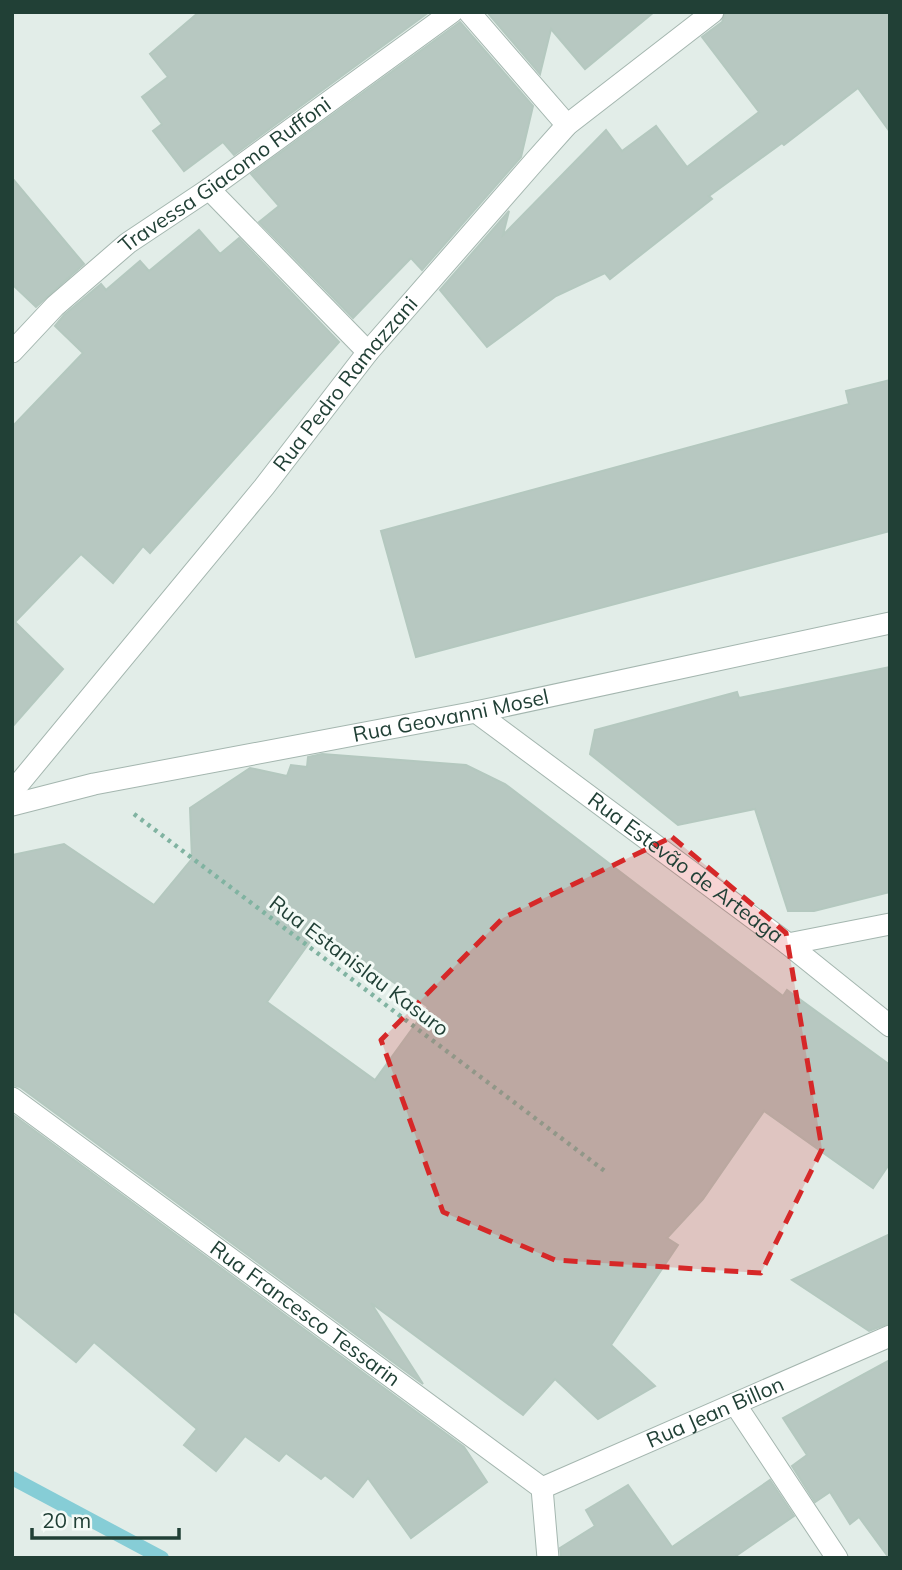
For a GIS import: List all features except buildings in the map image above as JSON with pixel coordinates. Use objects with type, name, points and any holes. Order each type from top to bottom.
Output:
[{"type":"street","name":"Travessa Giacomo Ruffoni","points":[[12,352],[55,306],[128,243],[209,189],[452,12]]},
{"type":"street","points":[[469,12],[568,125]]},
{"type":"street","name":"Rua Pedro Ramazzani","points":[[12,792],[264,486],[368,352],[568,125],[713,12]]},
{"type":"street","points":[[209,189],[368,352]]},
{"type":"street","name":"Rua Geovanni Mosel","points":[[12,805],[94,784],[476,712],[890,623]]},
{"type":"street","name":"Rua Estevão de Arteaga","points":[[476,712],[788,944],[890,1026]]},
{"type":"street","points":[[788,944],[890,923]]},
{"type":"street","name":"Rua Francesco Tessarin","points":[[12,1098],[542,1488]]},
{"type":"street","name":"Rua Jean Billon","points":[[542,1488],[890,1336]]},
{"type":"street","points":[[735,1404],[837,1558]]},
{"type":"street","points":[[542,1488],[548,1558]]},
{"type":"path","name":"Rua Estanislau Kasuro","points":[[94,784],[606,1172]]},
{"type":"highlighted area","points":[[672,837],[786,933],[822,1149],[761,1273],[555,1260],[443,1212],[381,1040],[503,918]]},
{"type":"waterway","points":[[12,1478],[162,1558]]}]
